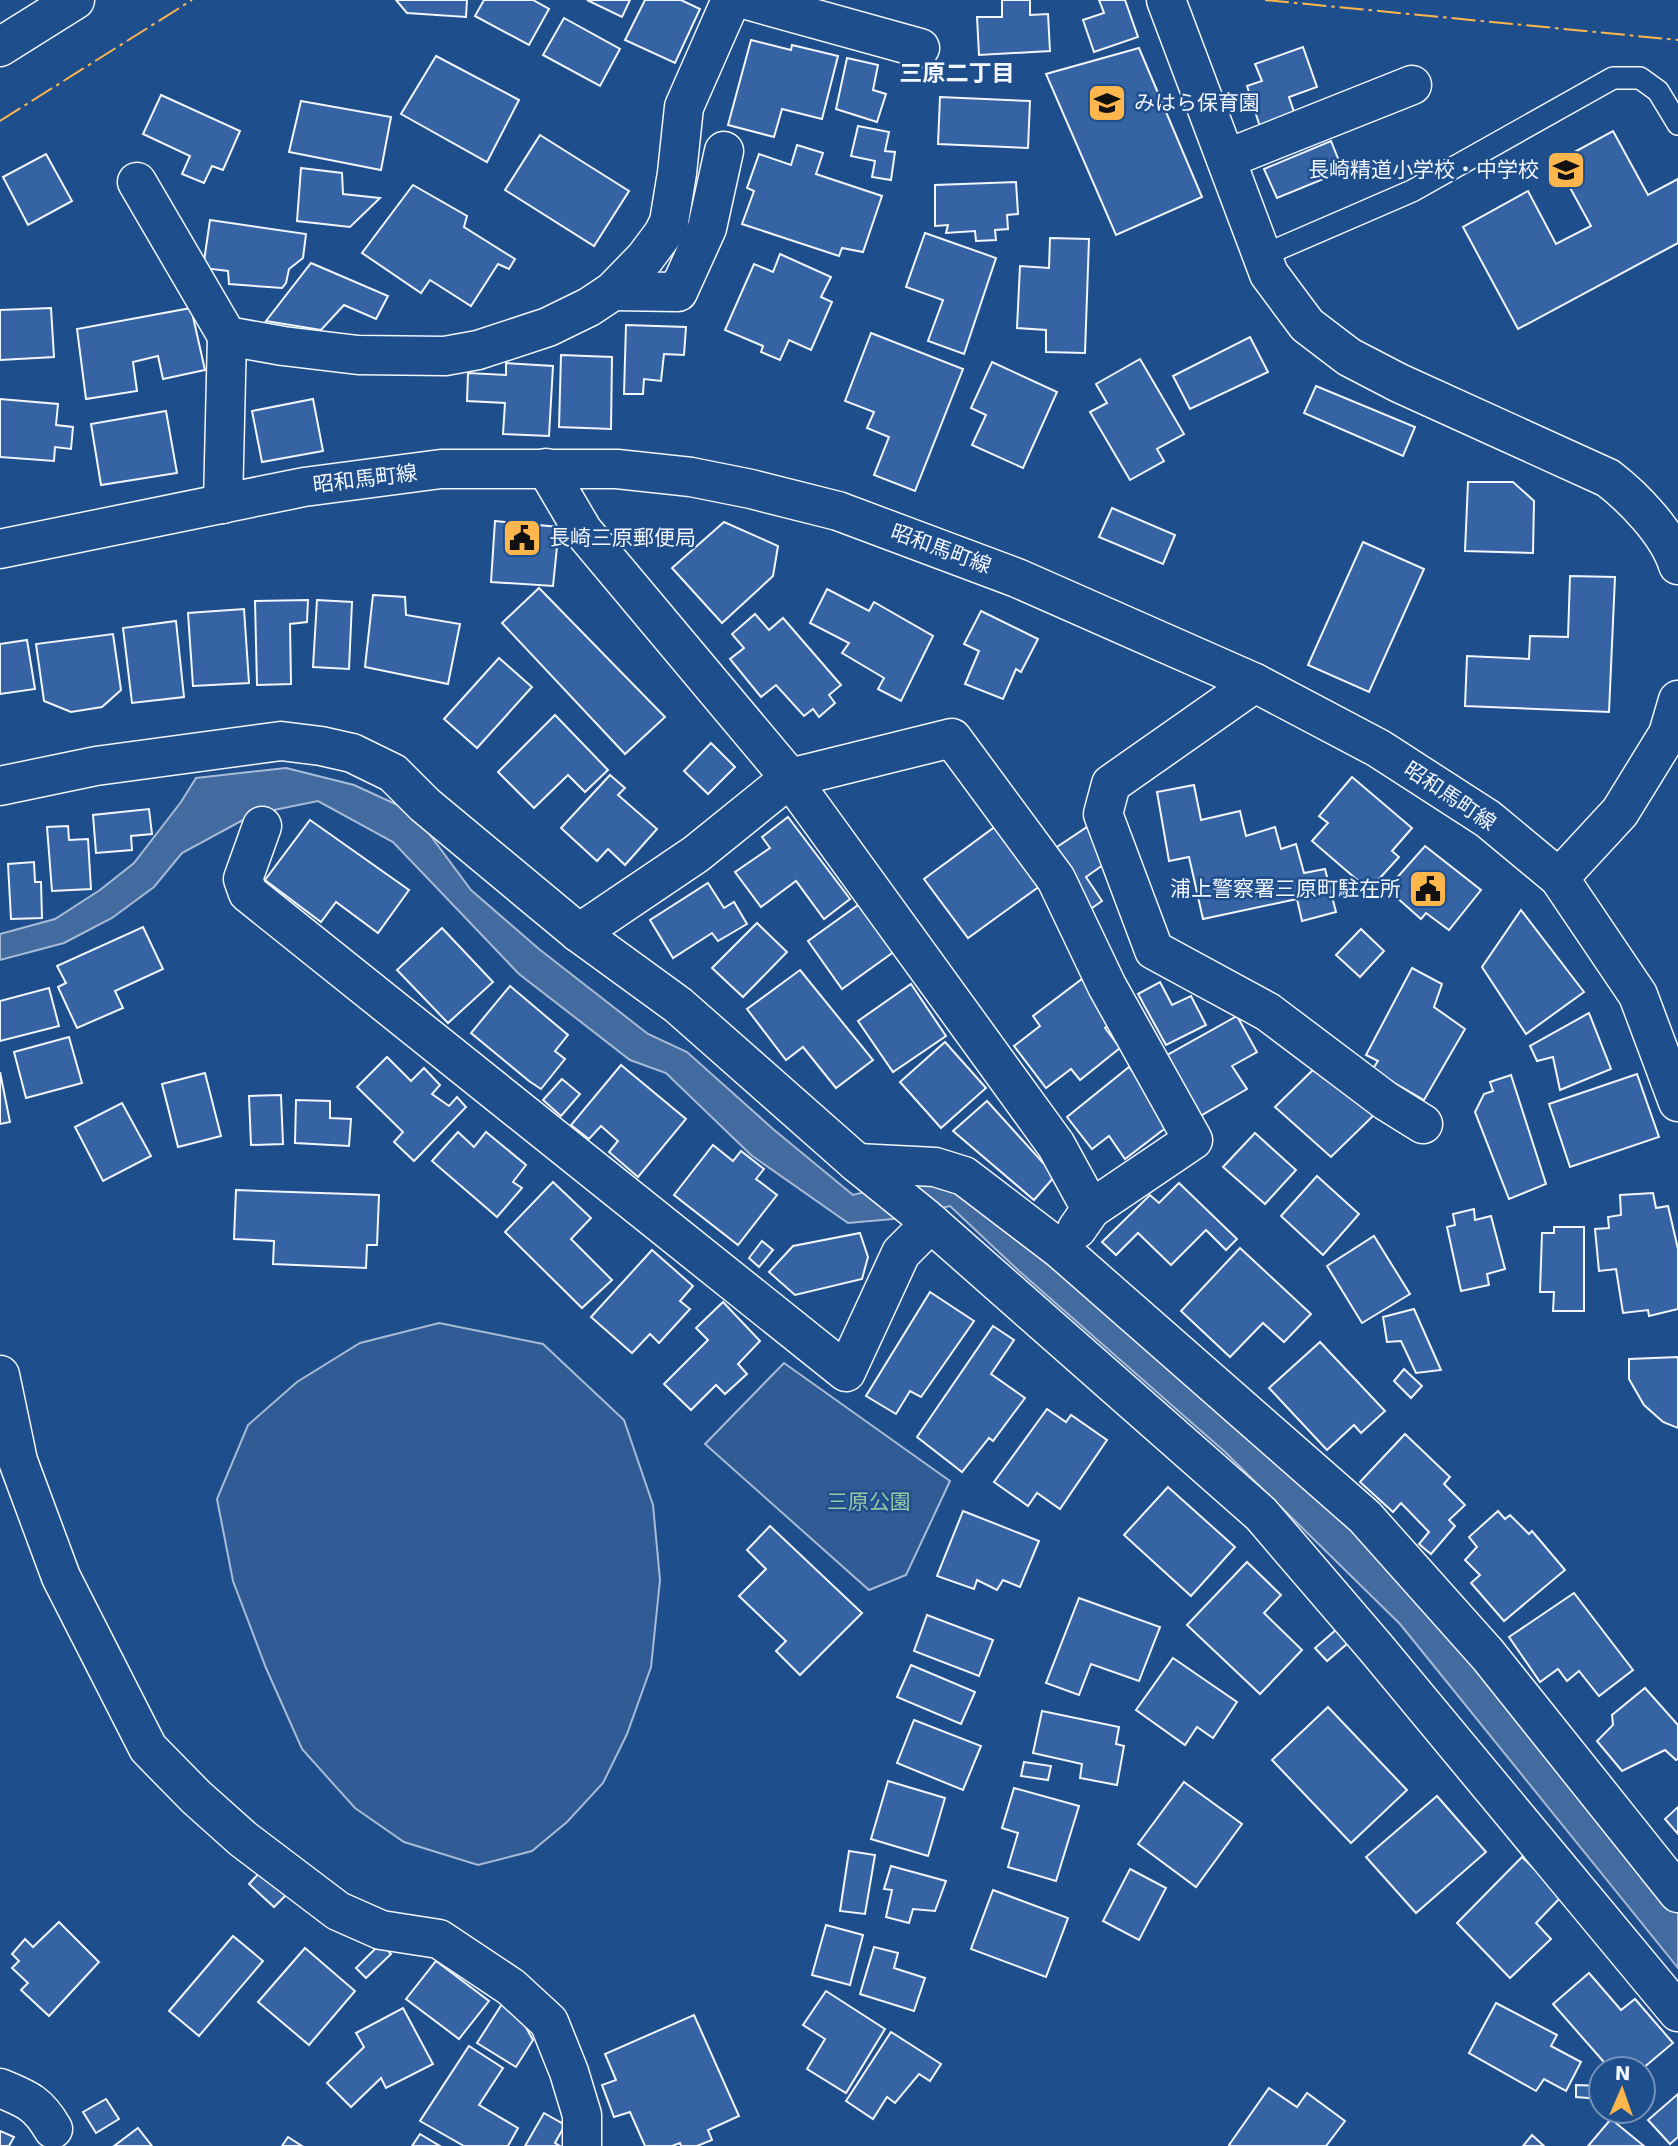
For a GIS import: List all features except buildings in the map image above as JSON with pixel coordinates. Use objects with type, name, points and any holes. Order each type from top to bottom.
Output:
[{"type":"street","points":[[0,47],[75,0]]},
{"type":"street","points":[[227,335],[283,346],[358,355],[445,356],[478,351],[548,327],[589,307],[613,291],[645,258],[669,222],[684,107],[730,0]]},
{"type":"street","points":[[747,0],[920,48]]},
{"type":"street","points":[[1166,0],[1269,274],[1307,325],[1349,357],[1399,383],[1608,478],[1628,493],[1673,549],[1678,565]]},
{"type":"street","points":[[1226,159],[1412,85]]},
{"type":"street","points":[[613,291],[678,292],[707,228],[724,151]]},
{"type":"street","points":[[137,182],[227,335],[223,504]]},
{"type":"street","points":[[546,468],[583,531],[790,778],[1056,1145],[1091,1209]]},
{"type":"street","name":"昭和馬町線","points":[[0,549],[304,487],[441,469],[617,469],[691,477],[838,511],[1017,578],[1255,683],[1378,748],[1488,818],[1559,878],[1638,995],[1678,1102]]},
{"type":"street","points":[[1255,683],[1111,784],[1103,814],[1149,938],[1154,950],[1268,1012],[1386,1101],[1423,1124]]},
{"type":"street","points":[[1559,878],[1620,811],[1668,734],[1678,700]]},
{"type":"street","points":[[579,933],[696,854],[790,778],[952,738],[1056,879],[1107,986],[1193,1140],[1091,1209],[1061,1250]]},
{"type":"street","points":[[0,786],[96,766],[281,741],[352,753],[393,773],[425,805],[579,933],[678,1005],[928,1220],[1261,1514],[1376,1648],[1678,2012]]},
{"type":"street","points":[[262,826],[243,879],[248,893],[846,1371],[901,1253],[928,1220]]},
{"type":"street","points":[[870,1172],[934,1167],[964,1176],[1061,1250],[1365,1517],[1488,1655],[1678,1893]]},
{"type":"street","points":[[0,1376],[18,1461],[61,1577],[148,1748],[196,1797],[243,1839],[338,1911],[381,1930],[439,1939],[511,1987],[549,2022],[569,2072],[582,2130],[607,2146]]},
{"type":"street","points":[[0,2088],[29,2099],[43,2110],[53,2129]]},
{"type":"lane","points":[[1262,256],[1412,191],[1613,78],[1640,78],[1658,91],[1678,124]]},
{"type":"shaded area","points":[[286,768],[354,785],[413,812],[471,890],[539,949],[648,1034],[687,1052],[773,1129],[853,1195],[914,1180],[949,1180],[1249,1431],[1426,1603],[1678,1913],[1678,1968],[1400,1624],[1225,1452],[1019,1271],[950,1206],[893,1219],[848,1223],[751,1155],[666,1073],[630,1060],[519,974],[393,842],[318,801],[254,814],[182,853],[154,887],[112,918],[64,943],[0,960],[0,934],[55,919],[100,890],[134,863],[196,778]]},
{"type":"shaded area","points":[[439,1323],[543,1344],[624,1420],[653,1505],[660,1580],[651,1667],[627,1734],[603,1783],[567,1822],[532,1851],[478,1865],[404,1842],[355,1808],[302,1749],[266,1668],[233,1581],[217,1499],[248,1425],[297,1382],[360,1343]]},
{"type":"shaded area","name":"三原公園","points":[[784,1363],[950,1481],[906,1575],[869,1590],[705,1444]]},
{"type":"power","points":[[0,121],[192,0]]},
{"type":"power","points":[[1265,0],[1678,40]]},
{"type":"place","name":"みはら保育園","points":[[1107,103]]},
{"type":"place","name":"長崎精道小学校・中学校","points":[[1566,170]]},
{"type":"place","name":"長崎三原郵便局","points":[[522,538]]},
{"type":"place","name":"浦上警察署三原町駐在所","points":[[1428,889]]},
{"type":"district","name":"三原二丁目","points":[[957,73]]}]
